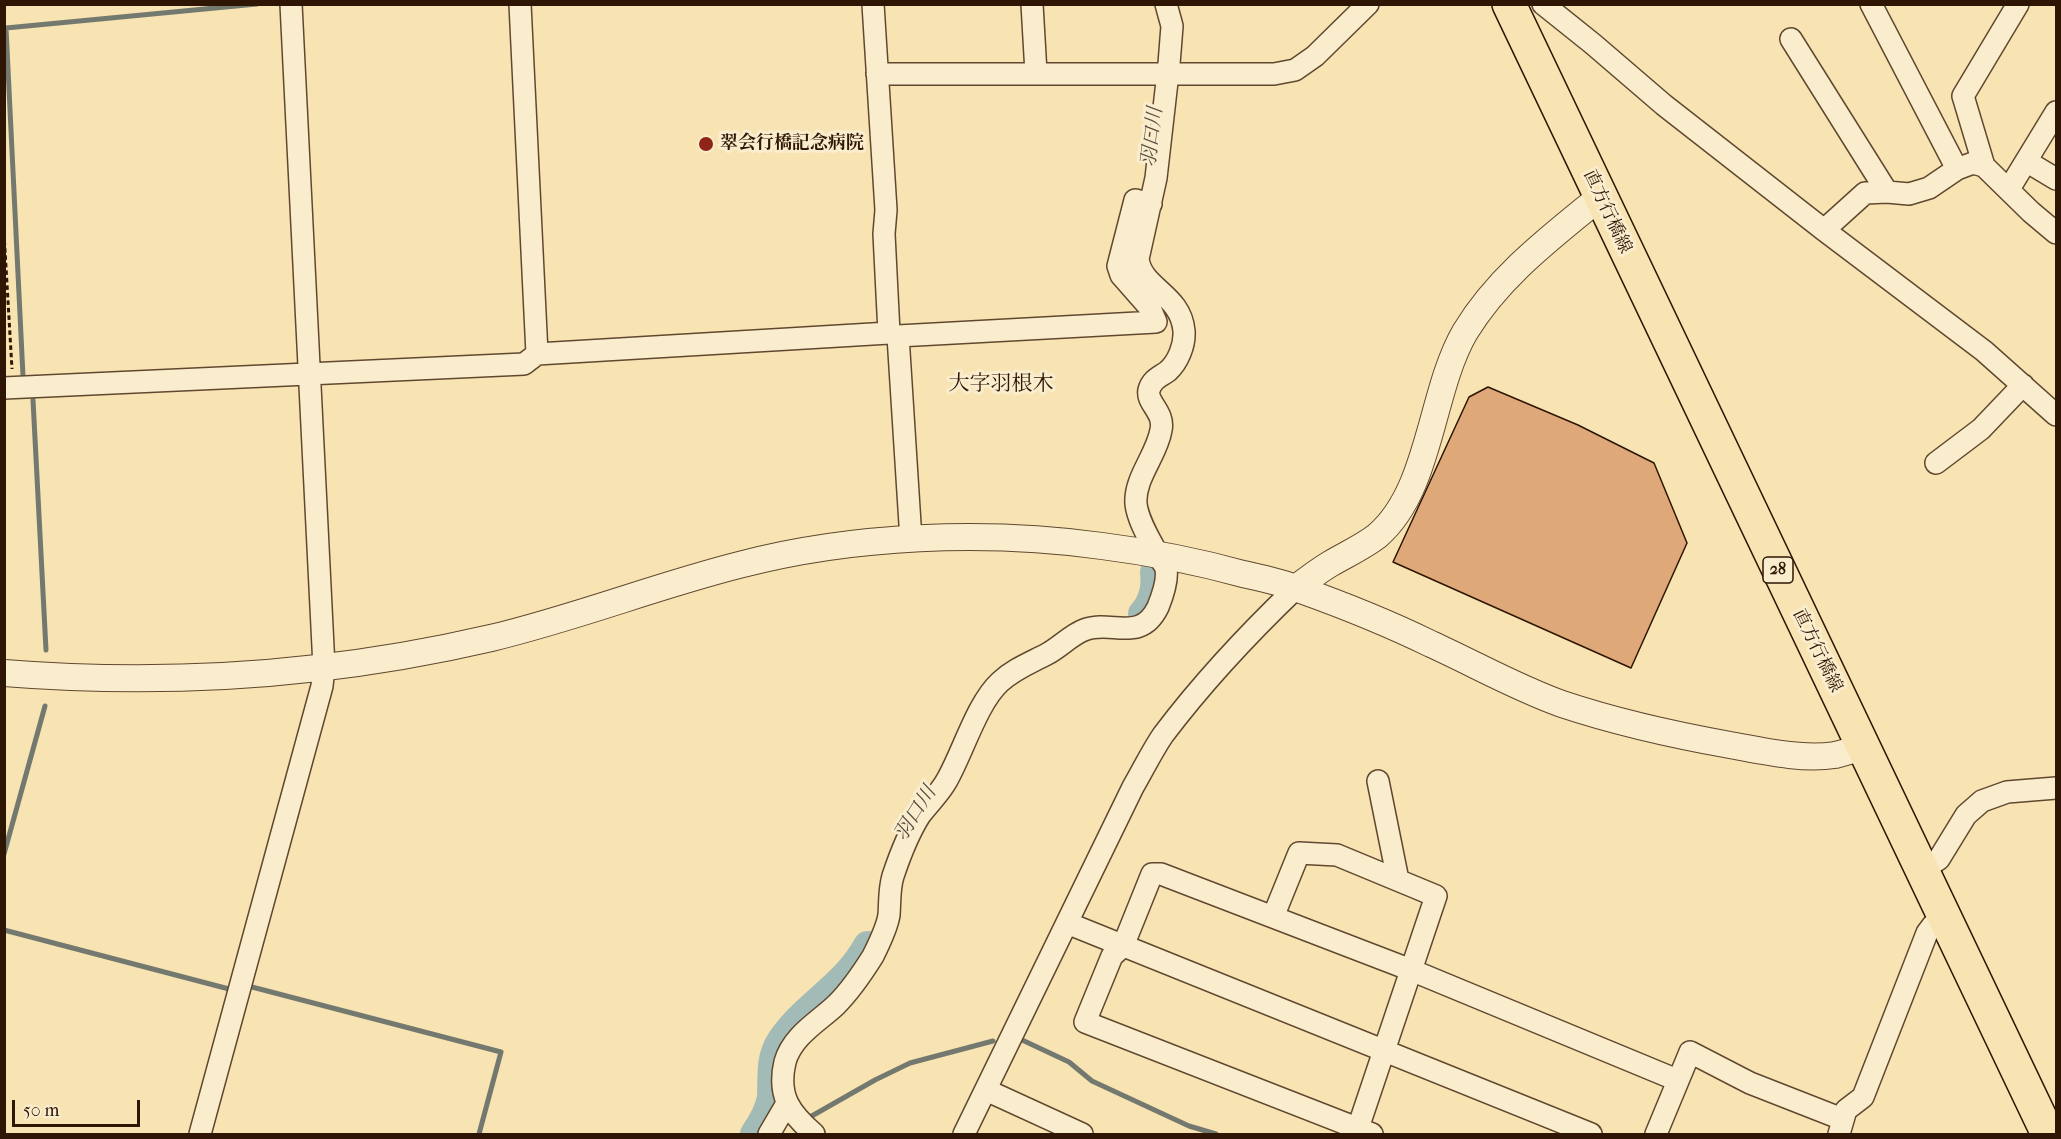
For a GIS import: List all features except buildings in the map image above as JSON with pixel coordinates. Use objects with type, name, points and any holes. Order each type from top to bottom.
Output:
[{"type":"main road","name":"直方行橋線","points":[[1509,4],[2048,1134]]},
{"type":"street","points":[[200,1134],[319,698],[324,666],[291,4]]},
{"type":"street","points":[[520,4],[537,354]]},
{"type":"street","points":[[873,4],[886,210],[884,234],[910,540]]},
{"type":"street","points":[[1032,4],[1036,74]]},
{"type":"street","points":[[814,1134],[797,1120],[786,1105],[785,1063],[794,1044],[838,1002],[870,960],[889,916],[892,879],[904,845],[920,816],[946,782],[985,702],[997,684],[1016,669],[1048,653],[1082,630],[1094,627],[1131,629],[1144,624],[1158,607],[1164,590],[1166,569],[1140,518],[1136,503],[1138,491],[1161,432],[1162,417],[1149,396],[1149,390],[1153,381],[1175,364],[1183,345],[1184,333],[1182,316],[1172,302],[1146,277],[1139,267],[1138,259],[1156,178],[1168,74],[1172,26],[1166,4]]},
{"type":"street","points":[[877,74],[1274,74],[1295,70],[1315,56],[1368,4]]},
{"type":"street","points":[[1544,4],[1664,105],[1984,351],[2056,415]]},
{"type":"street","points":[[1871,4],[1958,169]]},
{"type":"street","points":[[1984,166],[1963,96],[2016,5]]},
{"type":"street","points":[[1791,39],[1887,192]]},
{"type":"street","points":[[2009,189],[2056,112]]},
{"type":"street","points":[[2026,161],[2056,179]]},
{"type":"street","points":[[1824,230],[1865,193],[1909,194],[1929,188],[1958,169],[1973,163],[1984,166],[2056,233]]},
{"type":"street","points":[[964,1134],[1133,787],[1162,737],[1261,621],[1296,588],[1377,535],[1396,514],[1411,488],[1454,357],[1464,334],[1491,297],[1526,258],[1600,198]]},
{"type":"street","points":[[9,388],[524,364],[537,354],[1156,322],[1150,308],[1121,275],[1118,266],[1135,200],[1151,204]]},
{"type":"street","points":[[1936,463],[1981,429],[2023,385]]},
{"type":"street","points":[[4,673],[99,678],[178,678],[246,675],[369,662],[491,638],[587,612],[647,591],[744,563],[850,544],[965,537],[1052,539],[1157,554],[1296,588],[1430,643],[1503,680],[1561,703],[1605,716],[1699,739],[1800,756],[1837,755],[1862,747]]},
{"type":"street","points":[[1378,781],[1398,880]]},
{"type":"street","points":[[1921,871],[1939,859],[1966,815],[1982,801],[2007,792],[2056,788]]},
{"type":"street","points":[[1272,917],[1299,853],[1338,855],[1436,896],[1411,970],[1383,1050],[1362,1132],[1085,1022],[1112,956],[1124,946],[1152,874],[1161,874],[1272,917],[1411,970],[1677,1080]]},
{"type":"street","points":[[1656,1134],[1690,1052],[1840,1127],[1846,1110],[1863,1097],[1927,933],[1933,925],[1944,918]]},
{"type":"street","points":[[1067,924],[1591,1134]]},
{"type":"street","points":[[986,1090],[1082,1134]]},
{"type":"street","points":[[769,1134],[786,1105]]},
{"type":"path","points":[[4,233],[9,388]]},
{"type":"waterway","points":[[23,376],[6,28],[257,4]]},
{"type":"waterway","points":[[33,400],[46,650]]},
{"type":"waterway","name":"羽口川","points":[[1143,614],[1154,594],[1155,572]]},
{"type":"waterway","points":[[4,854],[45,706]]},
{"type":"waterway","points":[[4,930],[229,989]]},
{"type":"waterway","name":"羽口川","points":[[755,1134],[771,1102],[772,1076],[777,1048],[790,1029],[848,974],[868,946]]},
{"type":"waterway","points":[[252,987],[501,1052],[479,1134]]},
{"type":"waterway","points":[[1020,1039],[1069,1062],[1092,1081],[1189,1126],[1216,1134]]},
{"type":"waterway","points":[[810,1117],[910,1063],[993,1041]]},
{"type":"place","name":"翠会行橋記念病院","points":[[706,144]]},
{"type":"district","name":"大字羽根木","points":[[1001,385]]}]
